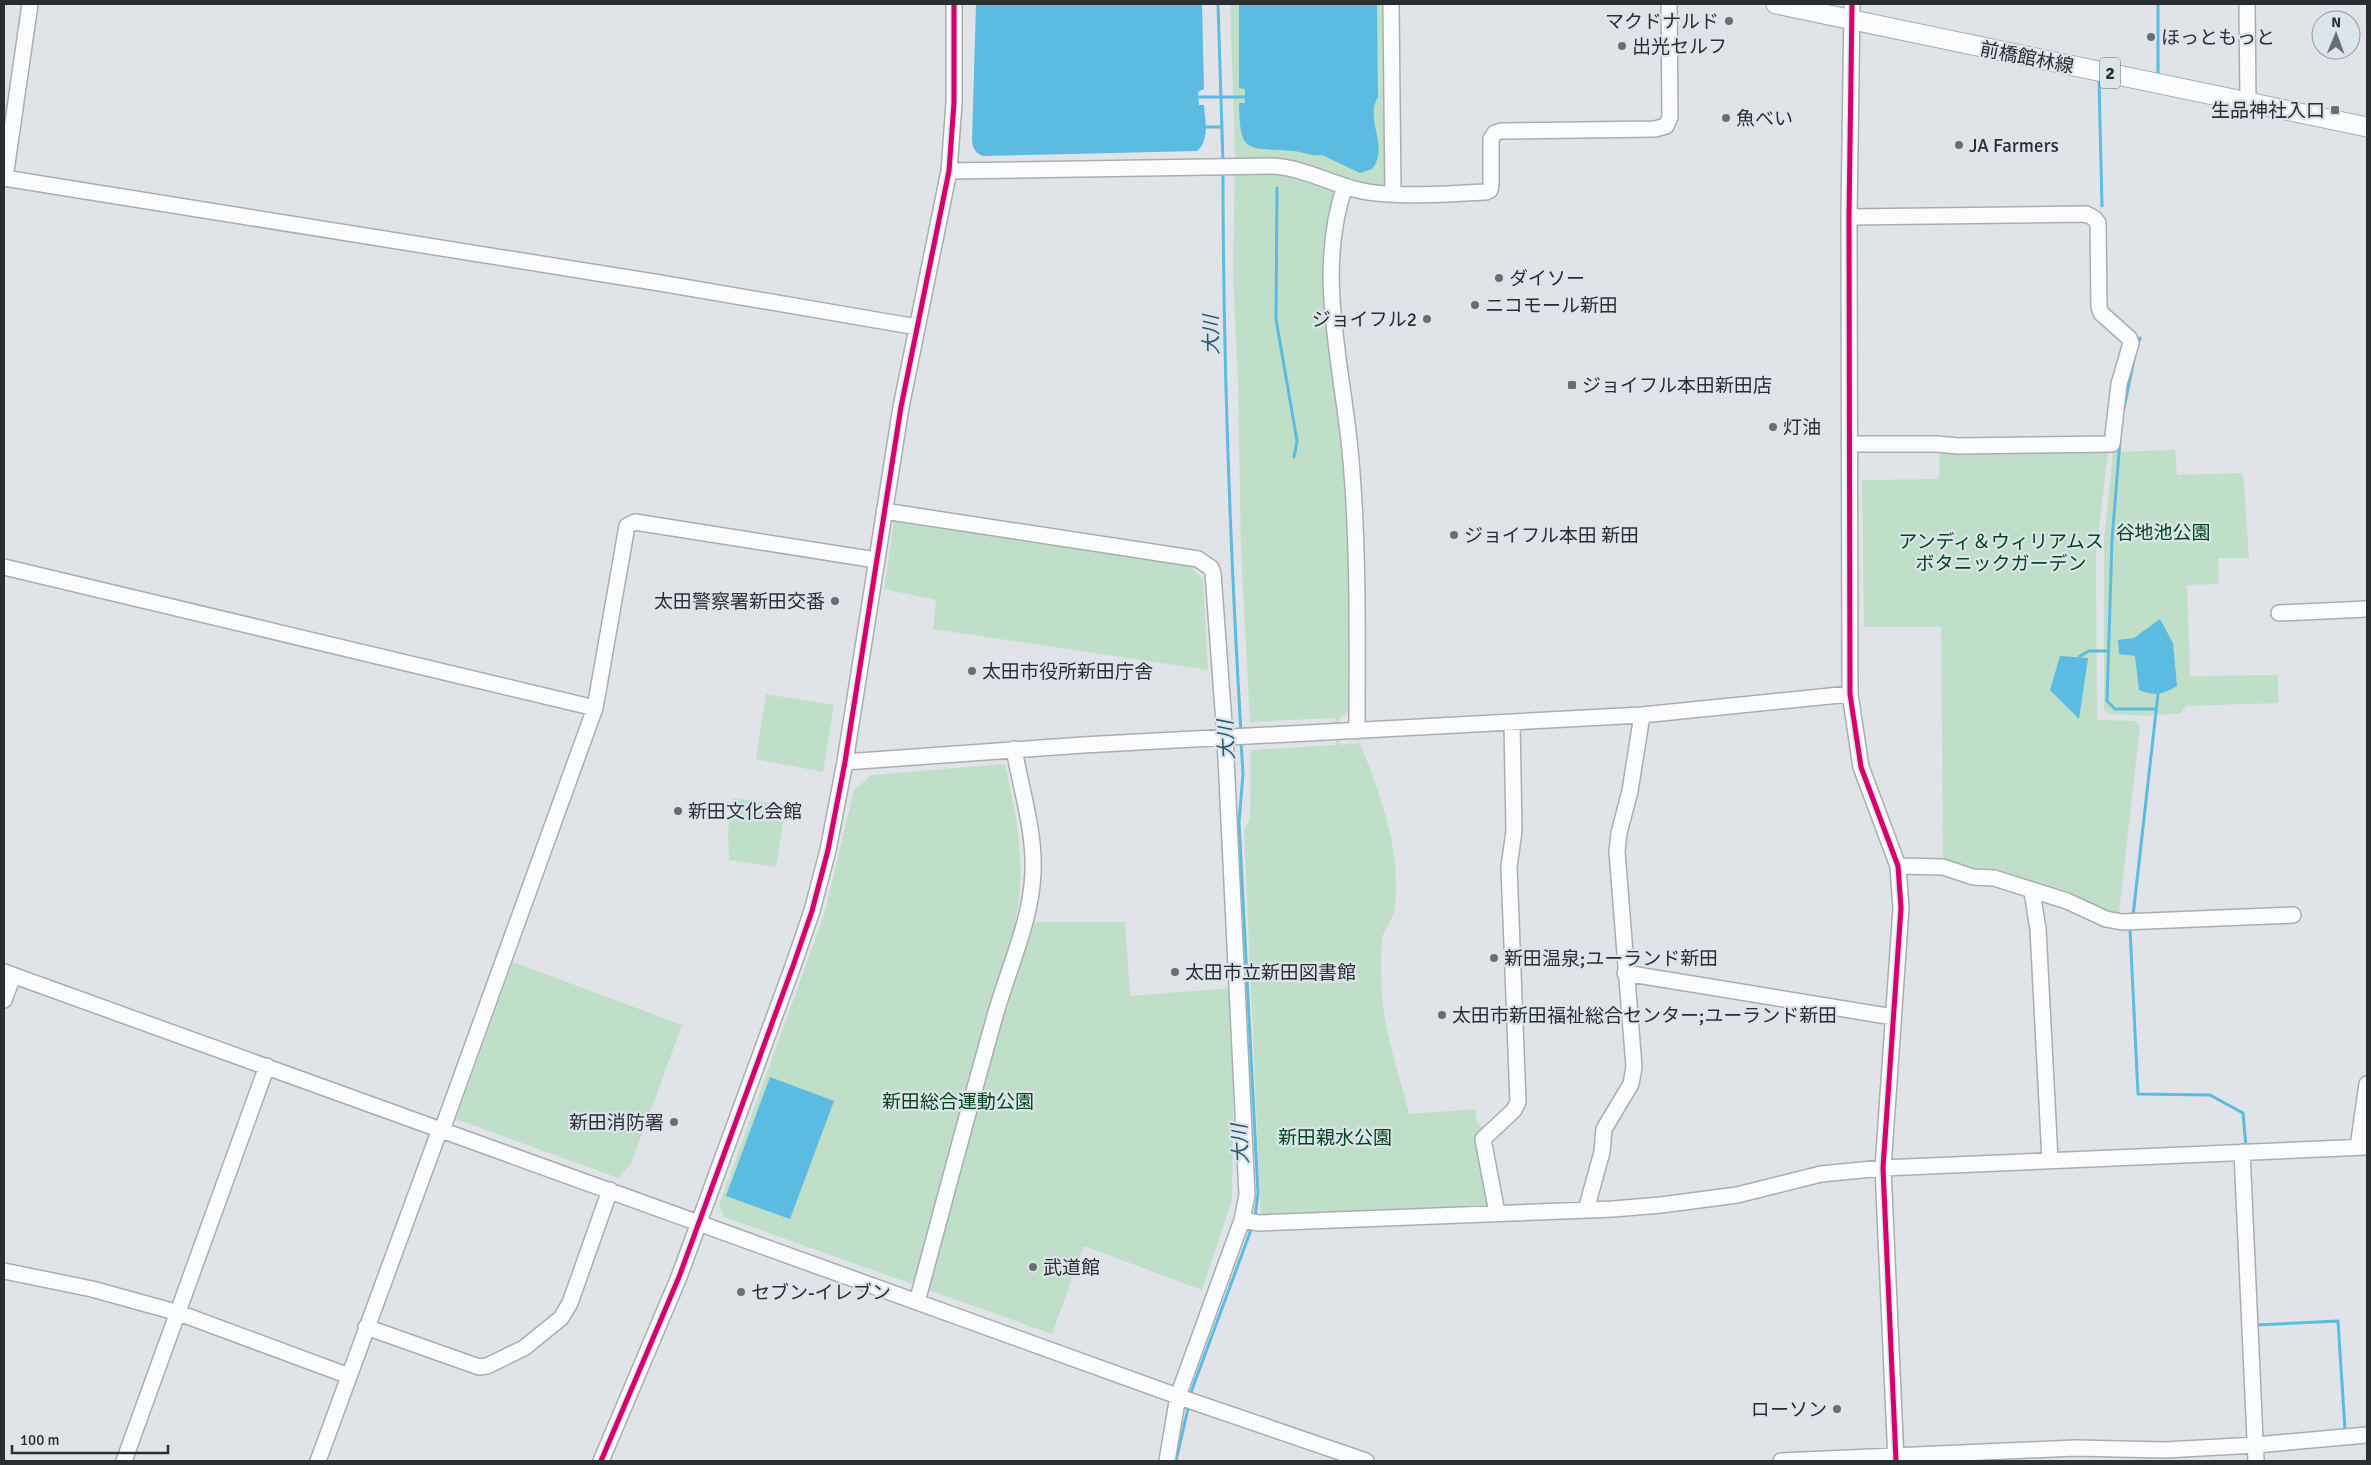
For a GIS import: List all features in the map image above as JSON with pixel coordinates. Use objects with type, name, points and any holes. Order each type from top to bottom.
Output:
[{"type":"main road","name":"前橋館林線","points":[[1776,4],[1852,12],[2248,102],[2367,127]]},
{"type":"street","points":[[30,4],[4,178],[660,283],[917,327]]},
{"type":"street","points":[[601,1461],[669,1302],[812,911],[830,842],[845,762],[901,407],[949,171],[954,103],[954,4]]},
{"type":"street","points":[[1391,4],[1393,194]]},
{"type":"street","points":[[949,171],[1235,166],[1291,168],[1311,172],[1345,186],[1369,193],[1481,192],[1490,190],[1491,139],[1495,133],[1502,131],[1655,129],[1666,126],[1670,117],[1669,4]]},
{"type":"street","points":[[2247,4],[2248,102]]},
{"type":"street","points":[[1852,12],[1849,217],[1850,694],[1861,767],[1898,866],[1901,908],[1883,1168],[1895,1458]]},
{"type":"street","points":[[1345,186],[1334,233],[1332,290],[1351,460],[1356,586],[1357,731]]},
{"type":"street","points":[[1849,217],[2086,214],[2094,218],[2098,223],[2099,307],[2101,313],[2129,338],[2131,343],[2118,384],[2112,444],[1958,446],[1937,444],[1849,444]]},
{"type":"street","points":[[884,511],[1198,559],[1211,568],[1215,580],[1228,737],[1247,1196],[1242,1220],[1167,1461]]},
{"type":"street","points":[[318,1461],[595,708],[625,529],[629,524],[635,522],[876,560]]},
{"type":"street","points":[[4,567],[595,708]]},
{"type":"street","points":[[2279,613],[2367,609]]},
{"type":"street","points":[[845,762],[1228,737],[1642,715],[1850,694]]},
{"type":"street","points":[[1586,1210],[1602,1152],[1604,1129],[1631,1084],[1634,1067],[1625,973],[1617,852],[1620,826],[1630,791],[1642,715]]},
{"type":"street","points":[[1497,1213],[1484,1139],[1514,1110],[1518,1102],[1509,867],[1514,831],[1512,723]]},
{"type":"street","points":[[917,1302],[995,1016],[1024,923],[1031,891],[1033,860],[1029,828],[1014,750]]},
{"type":"street","points":[[1898,866],[1943,867],[1973,877],[1994,878],[2032,892],[2067,901],[2106,919],[2122,922],[2293,915]]},
{"type":"street","points":[[2032,892],[2038,929],[2050,1160]]},
{"type":"street","points":[[1625,973],[1893,1017]]},
{"type":"street","points":[[4,1000],[8,974],[1187,1399],[1366,1461]]},
{"type":"street","points":[[124,1461],[267,1066]]},
{"type":"street","points":[[1242,1220],[1259,1223],[1586,1210],[1703,1200],[1738,1195],[1821,1174],[1883,1168],[2362,1147],[2367,1084]]},
{"type":"street","points":[[2242,1152],[2252,1445],[2256,1461]]},
{"type":"street","points":[[366,1328],[479,1367],[487,1366],[524,1348],[553,1326],[570,1304],[610,1190]]},
{"type":"street","points":[[4,1271],[181,1306],[349,1376]]},
{"type":"street","points":[[1781,1461],[1895,1458],[2116,1447],[2165,1450],[2367,1436]]},
{"type":"green space","name":"新田親水公園","points":[[1230,4],[1385,4],[1386,184],[1368,186],[1345,180],[1304,163],[1280,159],[1238,158],[1238,172],[1283,173],[1332,189],[1335,195],[1324,272],[1324,292],[1343,452],[1348,531],[1348,711],[1339,719],[1340,745],[1360,743],[1382,803],[1392,843],[1396,885],[1395,907],[1382,940],[1382,996],[1389,1040],[1409,1114],[1475,1109],[1477,1122],[1485,1131],[1491,1203],[1485,1209],[1261,1219],[1244,830],[1250,820],[1251,750],[1336,745],[1335,718],[1250,722],[1241,550],[1238,384],[1233,273],[1235,157]]},
{"type":"green space","name":"アンディ＆ウィリアムス ボタニックガーデン","points":[[1940,449],[2106,450],[2108,453],[2096,553],[2097,720],[2135,721],[2140,726],[2119,913],[2115,917],[1943,862],[1941,627],[1864,627],[1862,480],[1939,479]]},
{"type":"green space","name":"谷地池公園","points":[[2175,450],[2177,475],[2243,473],[2249,558],[2218,558],[2219,584],[2187,585],[2190,676],[2278,675],[2278,703],[2186,706],[2181,713],[2149,716],[2109,714],[2104,709],[2104,540],[2113,452]]},
{"type":"green space","points":[[894,521],[1190,566],[1203,580],[1208,670],[933,629],[936,600],[884,589]]},
{"type":"green space","points":[[766,694],[834,705],[823,772],[756,759]]},
{"type":"green space","name":"新田総合運動公園","points":[[1005,764],[1017,823],[1019,843],[1019,901],[1015,922],[1125,922],[1130,996],[1231,988],[1234,1058],[1232,1200],[1202,1290],[1084,1246],[1052,1334],[724,1217],[719,1206],[824,915],[854,790],[872,775]]},
{"type":"green space","points":[[733,798],[786,805],[776,867],[729,860],[728,830]]},
{"type":"green space","points":[[513,962],[682,1025],[631,1164],[618,1178],[456,1119]]},
{"type":"water","points":[[976,4],[1202,4],[1204,89],[1198,92],[1199,105],[1204,105],[1206,130],[1201,147],[1197,151],[983,156],[978,154],[972,140]]},
{"type":"water","points":[[1239,4],[1377,4],[1378,97],[1374,106],[1374,115],[1379,151],[1372,169],[1360,173],[1322,155],[1255,148],[1244,140],[1241,132],[1239,103],[1245,103],[1245,89],[1239,88]]},
{"type":"water","points":[[2160,619],[2173,643],[2177,686],[2162,693],[2154,694],[2139,690],[2135,656],[2119,654],[2118,640],[2134,638]]},
{"type":"water","points":[[2060,656],[2088,658],[2079,719],[2050,690]]},
{"type":"water","points":[[770,1077],[834,1101],[790,1219],[726,1196]]},
{"type":"waterway","name":"大川","points":[[1218,4],[1223,163]]},
{"type":"waterway","points":[[2158,4],[2158,74]]},
{"type":"waterway","points":[[2099,80],[2102,206]]},
{"type":"waterway","name":"大川","points":[[1194,97],[1248,97]]},
{"type":"waterway","points":[[1202,127],[1222,127]]},
{"type":"waterway","name":"大川","points":[[1223,172],[1228,452],[1241,733]]},
{"type":"waterway","points":[[1277,188],[1276,319],[1297,441],[1294,457]]},
{"type":"waterway","points":[[2137,347],[2140,338]]},
{"type":"waterway","points":[[2124,408],[2134,360]]},
{"type":"waterway","points":[[2120,441],[2112,540],[2107,701],[2115,709],[2156,709]]},
{"type":"waterway","points":[[2080,656],[2089,651],[2109,651]]},
{"type":"waterway","points":[[2133,916],[2158,694]]},
{"type":"waterway","name":"大川","points":[[1241,741],[1243,774],[1239,822],[1258,1193],[1255,1217]]},
{"type":"waterway","points":[[2130,929],[2138,1094],[2210,1095],[2243,1113],[2246,1147]]},
{"type":"waterway","name":"大川","points":[[1190,1395],[1252,1227]]},
{"type":"waterway","points":[[2256,1323],[2256,1325],[2338,1321],[2345,1430]]},
{"type":"waterway","name":"大川","points":[[1176,1461],[1189,1404]]},
{"type":"cycle path","points":[[601,1461],[679,1277],[793,966],[812,911],[828,850],[845,762],[901,407],[949,171],[954,103],[954,4]]},
{"type":"cycle path","points":[[1852,4],[1849,217],[1850,694],[1861,767],[1898,866],[1901,908],[1883,1168],[1896,1461]]},
{"type":"place","name":"マクドナルド","points":[[1729,21]]},
{"type":"place","name":"ほっともっと","points":[[2151,37]]},
{"type":"place","name":"出光セルフ","points":[[1622,46]]},
{"type":"place","name":"生品神社入口","points":[[2335,110]]},
{"type":"place","name":"魚べい","points":[[1726,118]]},
{"type":"place","name":"JA Farmers","points":[[1959,145]]},
{"type":"place","name":"ダイソー","points":[[1499,278]]},
{"type":"place","name":"ニコモール新田","points":[[1475,305]]},
{"type":"place","name":"ジョイフル2","points":[[1427,319]]},
{"type":"place","name":"ジョイフル本田新田店","points":[[1572,385]]},
{"type":"place","name":"灯油","points":[[1773,427]]},
{"type":"place","name":"ジョイフル本田 新田","points":[[1454,535]]},
{"type":"place","name":"太田警察署新田交番","points":[[835,601]]},
{"type":"place","name":"太田市役所新田庁舎","points":[[972,671]]},
{"type":"place","name":"新田文化会館","points":[[678,811]]},
{"type":"place","name":"新田温泉;ユーランド新田","points":[[1494,958]]},
{"type":"place","name":"太田市立新田図書館","points":[[1175,972]]},
{"type":"place","name":"太田市新田福祉総合センター;ユーランド新田","points":[[1442,1015]]},
{"type":"place","name":"新田消防署","points":[[674,1122]]},
{"type":"place","name":"武道館","points":[[1033,1267]]},
{"type":"place","name":"セブン-イレブン","points":[[741,1292]]},
{"type":"place","name":"ローソン","points":[[1837,1409]]}]
